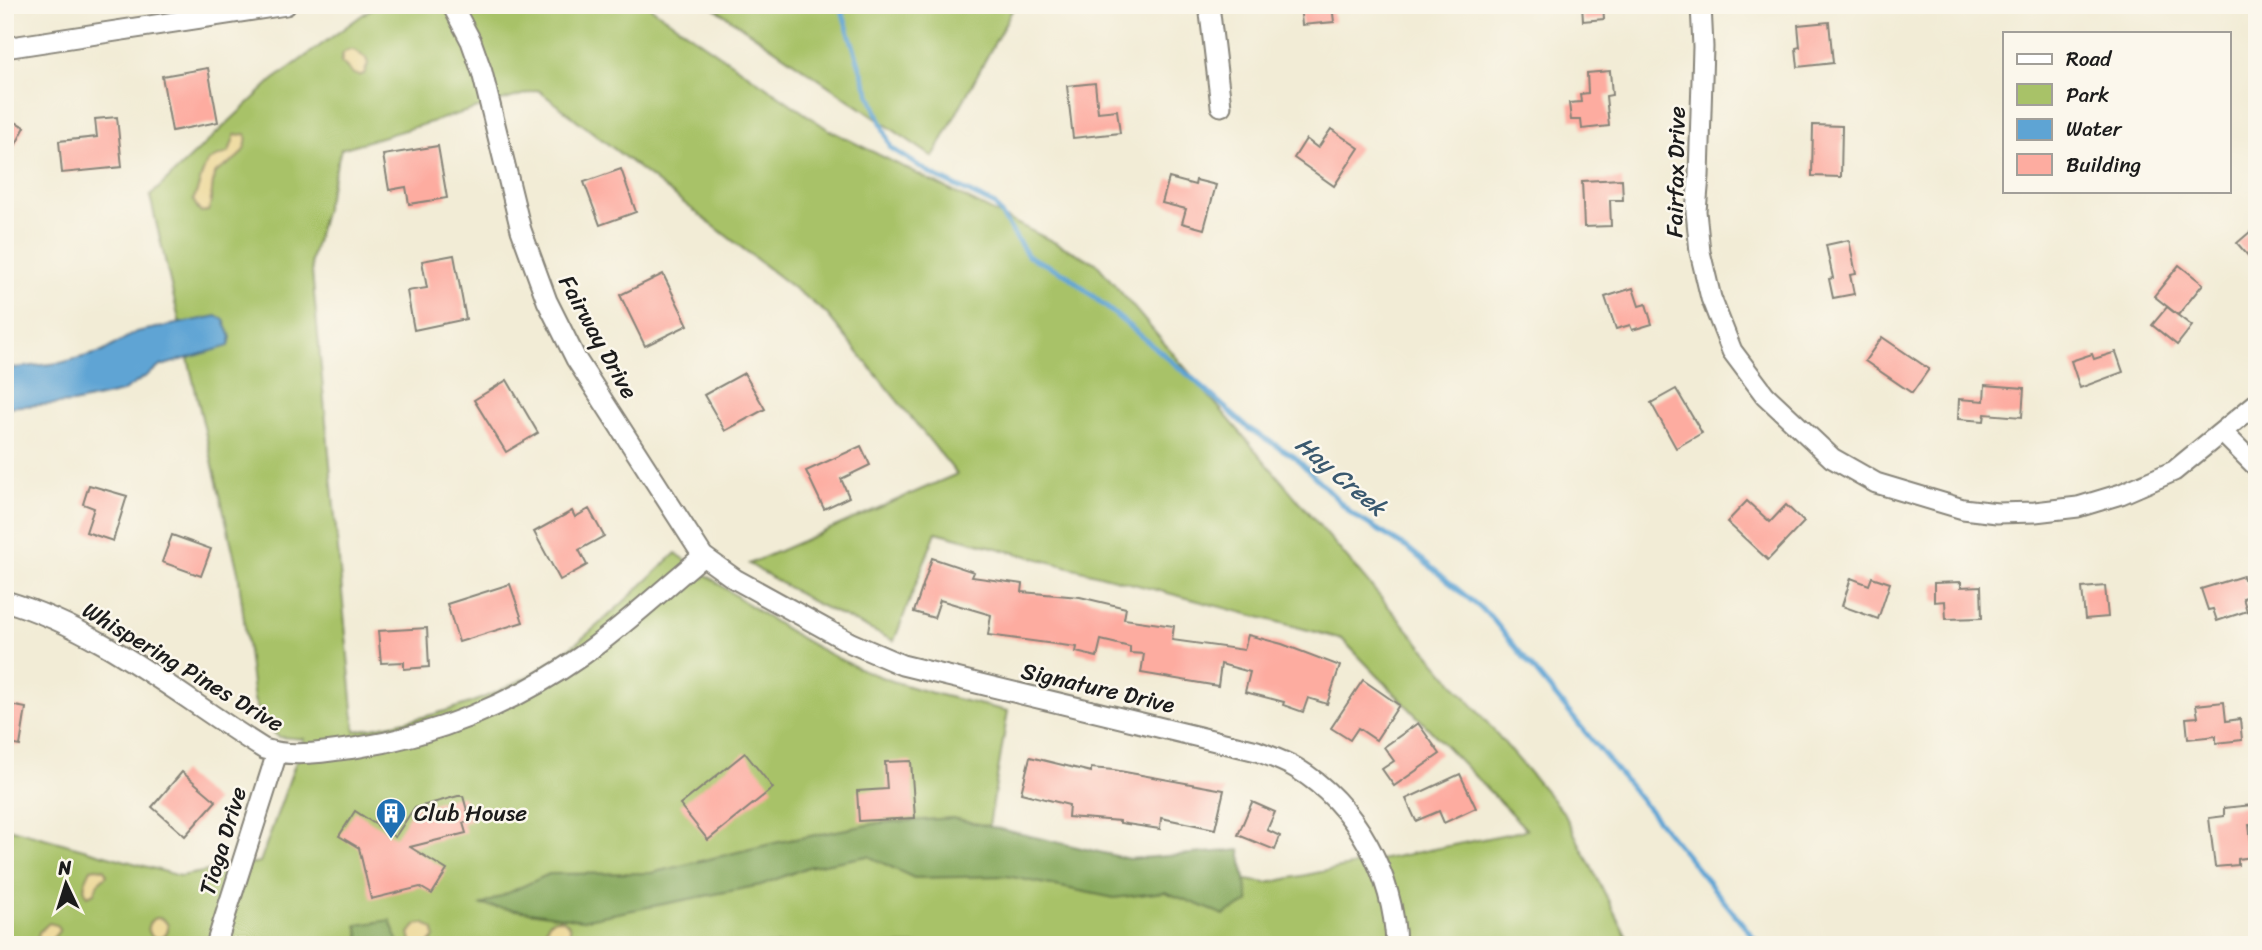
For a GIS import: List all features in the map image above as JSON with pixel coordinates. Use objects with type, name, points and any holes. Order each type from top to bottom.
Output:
[{"type":"street","points":[[5,48],[286,5]]},
{"type":"street","name":"Fairway Drive","points":[[452,5],[471,41],[482,72],[521,230],[547,301],[576,359],[703,556]]},
{"type":"street","points":[[1209,5],[1221,106]]},
{"type":"street","name":"Fairfax Drive","points":[[1701,5],[1703,47],[1696,211],[1700,251],[1712,298],[1732,351],[1765,395],[1832,458],[1876,482],[1963,509],[1997,513],[2078,507],[2121,494],[2174,471],[2257,403]]},
{"type":"street","points":[[2223,433],[2257,467]]},
{"type":"street","name":"Whispering Pines Drive","points":[[5,601],[47,616],[94,639],[253,742],[276,753],[314,752],[374,745],[455,722],[506,700],[552,676],[607,637],[703,556]]},
{"type":"street","name":"Signature Drive","points":[[703,556],[735,579],[850,643],[902,665],[1257,751],[1297,769],[1331,796],[1361,832],[1389,894],[1396,945]]},
{"type":"street","name":"Tioga Drive","points":[[216,945],[276,753]]},
{"type":"green space","points":[[376,5],[647,5],[829,130],[1096,263],[1564,813],[1631,945],[5,945],[5,827],[180,876],[260,862],[304,739],[279,737],[266,727],[254,700],[238,572],[150,196],[273,80]],"holes":[[[538,90],[826,313],[957,474],[749,564],[813,602],[894,641],[936,532],[1342,639],[1527,830],[1267,883],[1132,864],[988,832],[1008,711],[902,684],[843,661],[793,634],[676,553],[593,629],[524,678],[499,691],[447,711],[355,731],[311,261],[341,149]]]},
{"type":"green space","points":[[710,5],[1015,5],[933,157]]},
{"type":"green space","points":[[953,818],[1129,859],[1240,850],[1249,902],[1224,915],[1165,892],[1114,898],[1007,876],[914,878],[868,856],[808,867],[761,885],[582,920],[482,905],[549,874],[651,873],[779,842],[878,823]]},
{"type":"green space","points":[[390,920],[399,945],[361,945],[357,925]]},
{"type":"sand","points":[[354,50],[366,58],[368,64],[364,74],[354,74],[341,62],[343,53]]},
{"type":"sand","points":[[246,134],[245,148],[241,153],[214,174],[210,207],[208,211],[200,212],[193,200],[206,165],[213,158],[229,152],[235,135]]},
{"type":"sand","points":[[91,869],[104,869],[107,875],[98,883],[94,893],[88,896],[85,883]]},
{"type":"sand","points":[[158,918],[165,921],[168,928],[165,935],[158,938],[151,935],[148,928],[151,921]]},
{"type":"sand","points":[[558,919],[567,922],[570,931],[567,940],[558,943],[549,940],[546,931],[549,922]]},
{"type":"sand","points":[[49,923],[57,925],[60,930],[52,939],[53,945],[36,945],[39,932]]},
{"type":"sand","points":[[418,924],[425,924],[434,930],[435,937],[428,945],[412,945],[409,933]]},
{"type":"water","points":[[217,316],[224,320],[231,337],[229,346],[161,366],[122,392],[73,403],[5,407],[5,364],[14,368],[60,363],[102,352],[136,332]]},
{"type":"building","points":[[1300,5],[1332,5],[1334,22],[1302,25]]},
{"type":"building","points":[[1582,5],[1603,5],[1604,19],[1583,21]]},
{"type":"building","points":[[1829,22],[1833,63],[1798,67],[1798,25]]},
{"type":"building","points":[[208,68],[218,122],[172,131],[162,76]]},
{"type":"building","points":[[1610,71],[1612,95],[1606,96],[1609,126],[1582,129],[1581,120],[1571,120],[1569,103],[1581,102],[1580,94],[1588,93],[1587,73]]},
{"type":"building","points":[[1095,83],[1098,112],[1117,110],[1120,133],[1073,138],[1067,86]]},
{"type":"building","points":[[5,117],[25,127],[5,165]]},
{"type":"building","points":[[117,117],[122,167],[62,173],[59,141],[97,137],[95,119]]},
{"type":"building","points":[[1813,125],[1842,126],[1841,177],[1812,176]]},
{"type":"building","points":[[1331,129],[1359,148],[1334,186],[1294,158],[1306,139],[1318,148]]},
{"type":"building","points":[[438,146],[447,198],[409,204],[406,187],[389,190],[383,155]]},
{"type":"building","points":[[621,169],[636,212],[600,225],[584,182]]},
{"type":"building","points":[[1169,178],[1195,185],[1196,180],[1216,185],[1204,229],[1182,223],[1186,209],[1162,203]]},
{"type":"building","points":[[1622,179],[1623,200],[1610,200],[1611,226],[1584,227],[1582,181]]},
{"type":"building","points":[[2257,226],[2257,266],[2237,243]]},
{"type":"building","points":[[1849,240],[1856,274],[1850,275],[1854,294],[1833,298],[1829,279],[1833,278],[1826,245]]},
{"type":"building","points":[[454,255],[466,319],[414,330],[407,291],[427,288],[422,261]]},
{"type":"building","points":[[2179,265],[2203,284],[2178,315],[2154,296]]},
{"type":"building","points":[[663,274],[688,325],[645,346],[620,295]]},
{"type":"building","points":[[1633,288],[1639,306],[1646,304],[1652,324],[1632,330],[1630,325],[1616,329],[1605,297]]},
{"type":"building","points":[[2167,307],[2192,326],[2177,345],[2152,325]]},
{"type":"building","points":[[1882,337],[1929,369],[1912,393],[1865,361]]},
{"type":"building","points":[[2116,352],[2123,372],[2080,388],[2071,361],[2092,354],[2094,359]]},
{"type":"building","points":[[744,373],[765,409],[725,431],[704,395]]},
{"type":"building","points":[[507,380],[538,433],[506,452],[474,400]]},
{"type":"building","points":[[1985,385],[2024,388],[2022,417],[1985,414],[1984,421],[1958,419],[1959,399],[1984,401]]},
{"type":"building","points":[[1676,389],[1702,433],[1676,448],[1651,403]]},
{"type":"building","points":[[861,446],[870,465],[841,479],[849,497],[824,509],[806,471]]},
{"type":"building","points":[[89,485],[127,496],[113,541],[86,532],[94,508],[83,504]]},
{"type":"building","points":[[1747,501],[1770,522],[1786,505],[1804,522],[1768,560],[1727,522]]},
{"type":"building","points":[[589,509],[604,536],[579,550],[587,565],[560,580],[534,532],[572,511],[575,517]]},
{"type":"building","points":[[172,535],[211,549],[201,576],[162,562]]},
{"type":"building","points":[[932,558],[974,572],[972,577],[1023,584],[1022,592],[1080,597],[1126,608],[1124,619],[1174,626],[1172,640],[1244,650],[1248,635],[1282,644],[1340,666],[1327,704],[1308,698],[1303,712],[1283,705],[1284,702],[1245,692],[1250,672],[1221,664],[1218,686],[1141,673],[1144,654],[1130,653],[1130,647],[1101,640],[1097,657],[1076,652],[1077,647],[988,635],[991,615],[940,600],[934,618],[914,612]]},
{"type":"building","points":[[2243,576],[2250,596],[2243,598],[2247,611],[2217,621],[2213,609],[2208,610],[2201,589]]},
{"type":"building","points":[[1872,577],[1890,583],[1878,619],[1842,606],[1851,578],[1869,585]]},
{"type":"building","points":[[1961,582],[1961,587],[1981,586],[1982,618],[1946,619],[1945,601],[1934,602],[1934,583]]},
{"type":"building","points":[[510,584],[523,622],[459,642],[447,604]]},
{"type":"building","points":[[2105,586],[2108,617],[2085,619],[2082,588]]},
{"type":"building","points":[[427,628],[429,667],[404,669],[404,662],[381,663],[378,631]]},
{"type":"building","points":[[1363,680],[1399,705],[1376,740],[1358,728],[1350,740],[1331,728]]},
{"type":"building","points":[[2224,702],[2226,721],[2240,719],[2242,740],[2216,743],[2216,736],[2188,739],[2186,718],[2198,717],[2196,705]]},
{"type":"building","points":[[5,704],[26,708],[20,746],[5,743]]},
{"type":"building","points":[[1418,723],[1440,754],[1394,786],[1382,769],[1394,761],[1384,747]]},
{"type":"building","points":[[745,753],[773,788],[708,840],[680,805]]},
{"type":"building","points":[[1030,757],[1091,772],[1091,768],[1114,770],[1224,790],[1215,829],[1161,818],[1160,829],[1120,821],[1068,817],[1069,805],[1021,793]]},
{"type":"building","points":[[911,761],[915,818],[859,821],[857,791],[887,789],[885,762]]},
{"type":"building","points":[[182,772],[216,801],[185,836],[152,807]]},
{"type":"building","points":[[1460,774],[1476,808],[1444,823],[1439,811],[1416,821],[1406,799]]},
{"type":"building","name":"Club House","points":[[463,796],[470,821],[463,823],[466,833],[410,847],[447,870],[432,894],[420,887],[371,899],[359,848],[339,836],[355,811],[395,837],[414,808]]},
{"type":"building","points":[[1252,802],[1275,812],[1267,830],[1280,836],[1275,850],[1238,835]]},
{"type":"building","points":[[2252,805],[2255,825],[2249,825],[2253,857],[2238,859],[2238,865],[2215,867],[2209,818],[2224,816],[2224,808]]},
{"type":"waterway","name":"Hay Creek","points":[[840,5],[864,79],[891,148],[933,175],[995,205],[1028,256],[1066,274],[1248,428],[1295,457],[1352,514],[1409,549],[1490,616],[1760,945]]},
{"type":"place","name":"Club House","points":[[391,840]]}]
